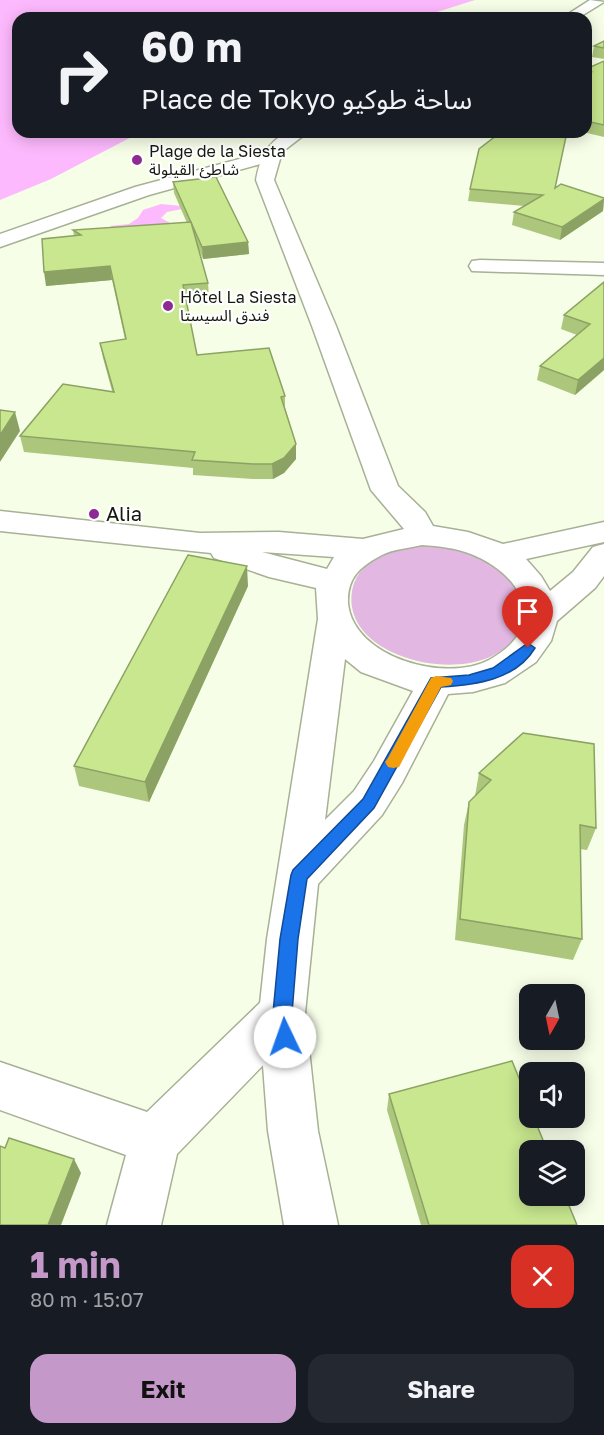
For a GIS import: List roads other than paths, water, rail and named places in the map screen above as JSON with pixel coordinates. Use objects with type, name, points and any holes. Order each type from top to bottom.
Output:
[{"type":"main road","points":[[578,12],[599,0]]},
{"type":"main road","points":[[0,241],[142,191],[269,156],[287,138]]},
{"type":"main road","points":[[269,156],[265,180],[324,326],[385,490],[414,519],[422,535]]},
{"type":"main road","points":[[480,266],[604,269]]},
{"type":"main road","points":[[311,1225],[293,1131],[282,1013],[289,939],[333,621],[329,600],[333,581],[345,563],[372,546],[385,490]]},
{"type":"main road","points":[[0,521],[201,543],[279,542],[372,546],[422,535],[449,537],[467,541],[500,555],[522,573],[536,594],[541,618],[536,638],[521,657],[498,672],[469,680],[436,682],[401,675],[370,662],[347,643],[333,621]]},
{"type":"main road","points":[[500,555],[604,532]]},
{"type":"main road","points":[[201,543],[280,568],[333,581]]},
{"type":"main road","points":[[541,618],[584,580],[604,554]]},
{"type":"main road","points":[[299,875],[368,803],[436,682]]},
{"type":"main road","points":[[134,1225],[155,1140],[282,1013]]},
{"type":"main road","points":[[0,1086],[155,1140]]},
{"type":"place","name":"Plage de la Siesta شاطئ القيلولة","points":[[137,160]]},
{"type":"place","name":"Hôtel La Siesta فندق السيستا","points":[[168,306]]},
{"type":"place","name":"Alia","points":[[94,514]]}]
